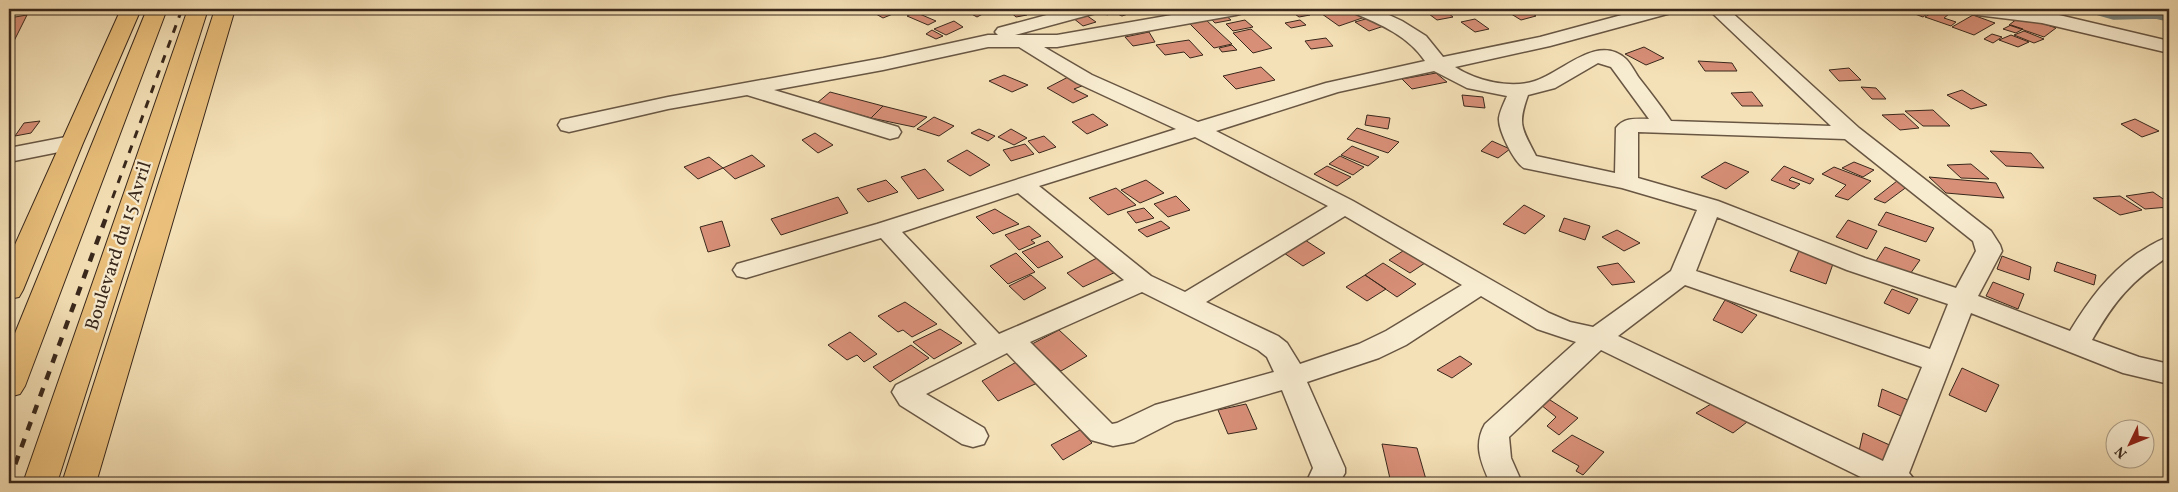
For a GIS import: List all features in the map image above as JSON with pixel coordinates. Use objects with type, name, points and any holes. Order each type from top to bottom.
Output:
[{"type":"main road","points":[[9,290],[71,143],[131,9]]},
{"type":"main road","points":[[9,386],[157,9]]},
{"type":"main road","name":"Boulevard du 15 Avril","points":[[40,483],[198,9]]},
{"type":"main road","name":"Boulevard du 15 Avril","points":[[79,483],[225,9]]},
{"type":"street","points":[[988,41],[995,34],[1067,11],[1089,9]]},
{"type":"street","points":[[569,125],[668,103],[751,89],[988,41],[1068,39],[1236,9]]},
{"type":"street","points":[[1361,9],[1398,26],[1416,38],[1426,46],[1438,65],[1477,84],[1492,87],[1520,89],[1542,86],[1595,58],[1608,58],[1618,63],[1665,127]]},
{"type":"street","points":[[746,270],[886,230],[1022,184],[1333,87],[1543,42],[1664,9]]},
{"type":"street","points":[[1022,40],[1042,55],[1084,80],[1197,130],[1345,206],[1556,327],[1578,334],[1598,337],[1895,482],[1938,362],[1963,300],[1989,251],[1988,245],[1982,236],[1851,133],[1716,9]]},
{"type":"street","points":[[1977,9],[2042,17],[2169,47]]},
{"type":"street","points":[[751,89],[890,132]]},
{"type":"street","points":[[1520,89],[1510,116],[1510,125],[1529,162],[1626,182],[1710,206],[1872,270],[1963,300],[2133,366],[2169,374]]},
{"type":"street","points":[[1626,182],[1627,128],[1633,126],[1851,133]]},
{"type":"street","points":[[9,154],[71,143]]},
{"type":"street","points":[[1022,184],[1142,282],[1268,343],[1283,358],[1329,468],[1322,483]]},
{"type":"street","points":[[1186,303],[1345,206]]},
{"type":"street","points":[[1506,483],[1493,447],[1492,439],[1496,432],[1598,337],[1682,275],[1710,206]]},
{"type":"street","points":[[886,230],[1003,343],[1102,432],[1113,436],[1123,434],[1148,420],[1165,414],[1291,377],[1382,346],[1480,285]]},
{"type":"street","points":[[2076,344],[2103,299],[2122,278],[2169,245]]},
{"type":"street","points":[[1682,275],[1938,362]]},
{"type":"street","points":[[972,436],[910,398],[906,392],[1003,343],[1142,282]]},
{"type":"building","points":[[887,9],[905,9],[883,18],[876,14]]},
{"type":"building","points":[[970,9],[992,9],[977,17],[966,11]]},
{"type":"building","points":[[1007,9],[1021,9],[1027,15],[1016,17]]},
{"type":"building","points":[[1122,9],[1131,13],[1122,16],[1113,12],[1107,15],[1100,10]]},
{"type":"building","points":[[1184,9],[1187,11],[1177,14],[1169,10]]},
{"type":"building","points":[[1288,9],[1301,9],[1310,15],[1299,17]]},
{"type":"building","points":[[1315,9],[1352,9],[1368,16],[1339,26]]},
{"type":"building","points":[[1443,9],[1453,17],[1437,20],[1425,11]]},
{"type":"building","points":[[1525,9],[1536,16],[1521,20],[1508,12]]},
{"type":"building","points":[[1904,10],[1927,10],[1922,11],[1927,14],[1923,17]]},
{"type":"building","points":[[1936,10],[1949,14],[1944,18],[1956,22],[1951,26],[1925,17]]},
{"type":"building","points":[[915,12],[936,21],[928,25],[907,16]]},
{"type":"building","points":[[2026,12],[2039,22],[2056,28],[2044,37],[2009,25]]},
{"type":"building","points":[[27,15],[13,43],[9,43],[9,18]]},
{"type":"building","points":[[1086,15],[1096,22],[1083,26],[1073,18]]},
{"type":"building","points":[[1225,15],[1231,20],[1215,23],[1210,18]]},
{"type":"building","points":[[1973,15],[1995,23],[1974,35],[1952,27]]},
{"type":"building","points":[[1369,18],[1384,26],[1369,31],[1355,22]]},
{"type":"building","points":[[1475,19],[1489,29],[1475,32],[1461,22]]},
{"type":"building","points":[[1206,20],[1232,44],[1214,48],[1190,24]]},
{"type":"building","points":[[1245,20],[1253,27],[1233,31],[1226,24]]},
{"type":"building","points":[[1300,20],[1306,25],[1291,28],[1285,23]]},
{"type":"building","points":[[954,21],[963,27],[946,35],[934,29]]},
{"type":"building","points":[[2011,25],[2023,29],[2016,33],[2003,29]]},
{"type":"building","points":[[1251,29],[1272,48],[1253,53],[1233,33]]},
{"type":"building","points":[[932,30],[943,36],[936,39],[926,34]]},
{"type":"building","points":[[2024,31],[2044,39],[2034,43],[2014,35]]},
{"type":"building","points":[[1149,32],[1155,42],[1133,46],[1125,37]]},
{"type":"building","points":[[1992,34],[2002,37],[1993,43],[1984,39]]},
{"type":"building","points":[[2011,35],[2029,42],[2018,47],[1999,40]]},
{"type":"building","points":[[1326,38],[1333,46],[1311,49],[1305,41]]},
{"type":"building","points":[[1189,40],[1203,55],[1190,58],[1184,52],[1165,55],[1156,45]]},
{"type":"building","points":[[1232,45],[1237,50],[1222,52],[1219,48]]},
{"type":"building","points":[[1644,47],[1664,58],[1646,65],[1625,54]]},
{"type":"building","points":[[1698,61],[1732,63],[1737,71],[1705,71]]},
{"type":"building","points":[[1261,67],[1275,80],[1236,89],[1223,76]]},
{"type":"building","points":[[1849,68],[1861,80],[1839,81],[1829,70]]},
{"type":"building","points":[[1436,73],[1447,82],[1412,89],[1402,79]]},
{"type":"building","points":[[1004,75],[1028,85],[1012,92],[989,81]]},
{"type":"building","points":[[1070,76],[1087,84],[1074,89],[1088,96],[1073,103],[1047,88]]},
{"type":"building","points":[[1861,87],[1876,88],[1886,99],[1872,99]]},
{"type":"building","points":[[1962,90],[1987,105],[1971,109],[1947,95]]},
{"type":"building","points":[[830,92],[883,106],[871,118],[817,103]]},
{"type":"building","points":[[1752,92],[1763,106],[1742,106],[1731,93]]},
{"type":"building","points":[[1462,95],[1483,97],[1485,108],[1464,106]]},
{"type":"building","points":[[883,106],[927,117],[914,127],[871,118]]},
{"type":"building","points":[[1933,110],[1950,126],[1923,126],[1905,111]]},
{"type":"building","points":[[1093,114],[1108,125],[1087,134],[1072,122]]},
{"type":"building","points":[[1904,114],[1919,128],[1900,130],[1882,115]]},
{"type":"building","points":[[1367,115],[1390,118],[1388,129],[1365,125]]},
{"type":"building","points":[[934,117],[954,126],[939,136],[917,129]]},
{"type":"building","points":[[2135,119],[2159,131],[2142,137],[2121,124]]},
{"type":"building","points":[[40,121],[31,133],[15,136],[24,123]]},
{"type":"building","points":[[1357,128],[1399,142],[1388,153],[1347,139]]},
{"type":"building","points":[[979,129],[995,136],[988,141],[971,133]]},
{"type":"building","points":[[1011,129],[1027,138],[1014,145],[998,137]]},
{"type":"building","points":[[815,133],[833,145],[818,153],[802,140]]},
{"type":"building","points":[[1044,136],[1056,147],[1039,153],[1028,141]]},
{"type":"building","points":[[1492,141],[1510,149],[1498,158],[1481,151]]},
{"type":"building","points":[[1025,144],[1034,154],[1011,161],[1003,150]]},
{"type":"building","points":[[1352,146],[1379,157],[1368,166],[1341,155]]},
{"type":"building","points":[[967,150],[990,165],[970,176],[947,161]]},
{"type":"building","points":[[1990,151],[2031,153],[2044,168],[2006,166]]},
{"type":"building","points":[[752,155],[765,166],[735,179],[723,168]]},
{"type":"building","points":[[1340,156],[1364,167],[1353,175],[1329,164]]},
{"type":"building","points":[[709,157],[723,168],[698,179],[684,167]]},
{"type":"building","points":[[1725,162],[1749,172],[1726,189],[1701,177]]},
{"type":"building","points":[[1854,162],[1874,170],[1863,177],[1842,168]]},
{"type":"building","points":[[1971,164],[1989,179],[1961,178],[1947,165]]},
{"type":"building","points":[[1327,166],[1351,177],[1337,186],[1314,174]]},
{"type":"building","points":[[1784,166],[1814,179],[1810,184],[1792,177],[1789,180],[1800,184],[1794,189],[1771,180]]},
{"type":"building","points":[[1834,167],[1871,181],[1848,200],[1835,196],[1846,185],[1822,174]]},
{"type":"building","points":[[925,169],[944,190],[918,199],[901,177]]},
{"type":"building","points":[[1929,177],[1996,183],[2004,198],[1946,193]]},
{"type":"building","points":[[886,180],[898,192],[868,202],[857,189]]},
{"type":"building","points":[[1146,180],[1164,193],[1140,203],[1121,190]]},
{"type":"building","points":[[1897,181],[1908,186],[1885,203],[1874,199]]},
{"type":"building","points":[[1116,188],[1136,205],[1108,215],[1089,198]]},
{"type":"building","points":[[2153,192],[2169,203],[2169,207],[2145,209],[2126,196]]},
{"type":"building","points":[[1176,196],[1190,210],[1168,217],[1154,204]]},
{"type":"building","points":[[2120,196],[2142,210],[2120,215],[2093,198]]},
{"type":"building","points":[[838,197],[848,213],[781,235],[771,219]]},
{"type":"building","points":[[1524,205],[1545,216],[1525,234],[1503,224]]},
{"type":"building","points":[[1144,208],[1154,218],[1136,223],[1127,212]]},
{"type":"building","points":[[995,209],[1019,224],[993,234],[976,217]]},
{"type":"building","points":[[1886,212],[1934,228],[1926,242],[1878,225]]},
{"type":"building","points":[[1564,218],[1590,226],[1585,240],[1559,231]]},
{"type":"building","points":[[1848,220],[1877,231],[1867,249],[1836,237]]},
{"type":"building","points":[[722,221],[730,246],[708,252],[700,227]]},
{"type":"building","points":[[1161,221],[1170,228],[1147,237],[1138,230]]},
{"type":"building","points":[[1029,226],[1041,236],[1031,240],[1035,243],[1019,250],[1005,235]]},
{"type":"building","points":[[1617,230],[1640,243],[1624,251],[1602,237]]},
{"type":"building","points":[[1305,240],[1325,253],[1303,266],[1284,253]]},
{"type":"building","points":[[1048,241],[1063,257],[1038,268],[1022,252]]},
{"type":"building","points":[[1801,246],[1835,258],[1826,284],[1790,271]]},
{"type":"building","points":[[1885,247],[1920,260],[1908,277],[1874,264]]},
{"type":"building","points":[[1406,249],[1428,261],[1410,273],[1389,260]]},
{"type":"building","points":[[1016,253],[1035,272],[1008,284],[990,266]]},
{"type":"building","points":[[1101,256],[1118,271],[1083,287],[1067,273]]},
{"type":"building","points":[[2002,256],[2031,267],[2029,280],[1997,269]]},
{"type":"building","points":[[2057,262],[2096,275],[2094,285],[2054,271]]},
{"type":"building","points":[[1383,263],[1416,284],[1397,297],[1365,275]]},
{"type":"building","points":[[1618,263],[1635,282],[1612,285],[1597,267]]},
{"type":"building","points":[[1031,275],[1046,288],[1024,300],[1009,286]]},
{"type":"building","points":[[1365,275],[1386,289],[1367,301],[1346,287]]},
{"type":"building","points":[[1993,282],[2024,294],[2018,309],[1986,296]]},
{"type":"building","points":[[1892,289],[1918,299],[1909,314],[1884,303]]},
{"type":"building","points":[[1725,300],[1757,315],[1742,333],[1713,320]]},
{"type":"building","points":[[905,302],[937,324],[912,337],[903,330],[898,332],[878,316]]},
{"type":"building","points":[[940,329],[962,343],[934,359],[913,342]]},
{"type":"building","points":[[1059,330],[1087,356],[1061,371],[1032,344]]},
{"type":"building","points":[[850,332],[877,354],[864,362],[857,355],[847,360],[828,345]]},
{"type":"building","points":[[911,345],[929,358],[890,382],[873,367]]},
{"type":"building","points":[[1460,356],[1472,364],[1452,378],[1437,370]]},
{"type":"building","points":[[1022,359],[1046,379],[998,401],[982,381]]},
{"type":"building","points":[[1962,368],[1999,385],[1986,412],[1949,395]]},
{"type":"building","points":[[1882,389],[1908,400],[1901,416],[1878,406]]},
{"type":"building","points":[[1547,398],[1578,418],[1559,435],[1547,426],[1556,417],[1541,405]]},
{"type":"building","points":[[1721,398],[1756,415],[1733,433],[1696,413]]},
{"type":"building","points":[[1246,404],[1257,429],[1228,434],[1218,410]]},
{"type":"building","points":[[1080,430],[1092,443],[1063,460],[1051,445]]},
{"type":"building","points":[[1863,433],[1894,447],[1890,465],[1859,451]]},
{"type":"building","points":[[1572,435],[1604,452],[1583,475],[1576,471],[1579,466],[1552,451]]},
{"type":"building","points":[[1382,444],[1417,448],[1427,483],[1391,483]]},
{"type":"waterway","points":[[2086,9],[2114,17],[2156,16],[2169,19]]},
{"type":"railway","points":[[107,213],[182,9]]},
{"type":"railway","points":[[9,481],[108,212]]}]
